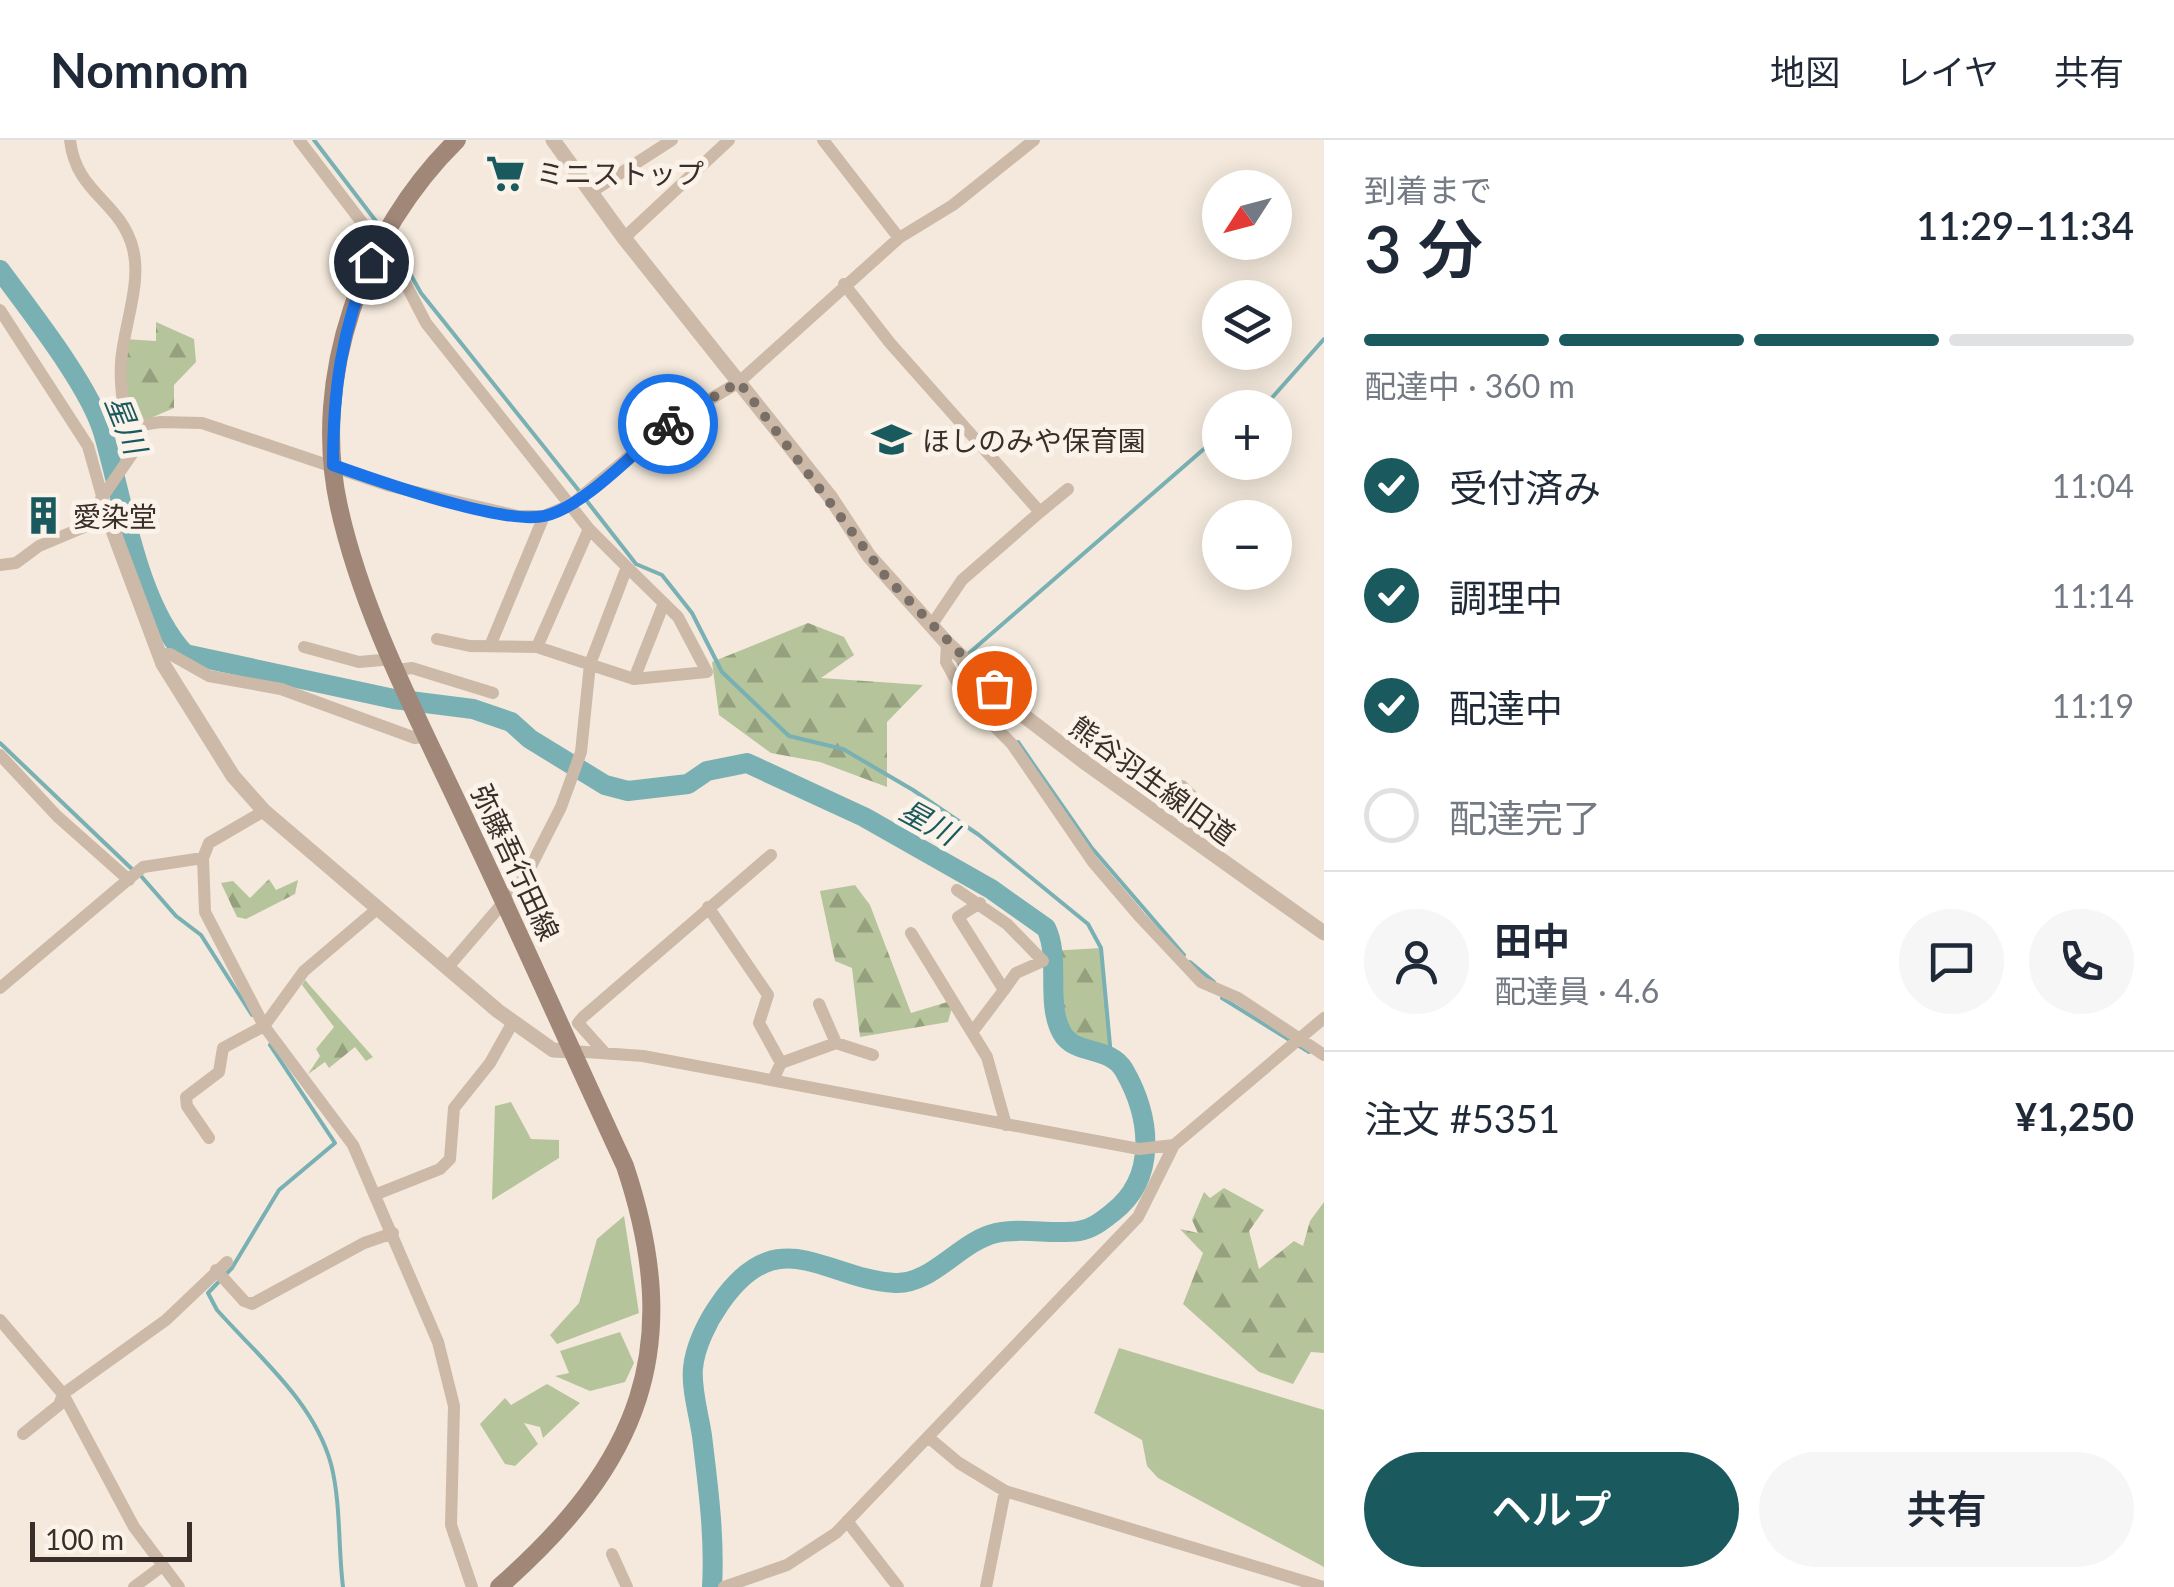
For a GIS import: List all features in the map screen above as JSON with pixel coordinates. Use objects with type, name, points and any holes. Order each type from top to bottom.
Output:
[{"type":"main road","name":"弥藤吾行田線","points":[[457,140],[425,174],[380,244],[350,316],[334,394],[333,465],[346,538],[397,669],[625,1166],[643,1219],[654,1300],[644,1380],[619,1448],[565,1526],[499,1587]]},
{"type":"street","points":[[70,140],[73,165],[85,186],[121,219],[134,252],[120,365],[132,454],[101,499]]},
{"type":"street","points":[[299,140],[380,244],[426,323],[589,529],[678,617],[708,672],[634,678],[538,647],[437,639]]},
{"type":"street","name":"熊谷羽生線旧道","points":[[553,140],[624,238],[830,498],[868,556],[957,653],[1019,712],[1324,934]]},
{"type":"street","points":[[590,194],[672,140]]},
{"type":"street","points":[[624,238],[730,140]]},
{"type":"street","points":[[823,140],[900,238]]},
{"type":"street","points":[[127,427],[161,422],[202,423],[449,501],[518,516],[544,516],[572,504],[667,425],[739,382],[844,284],[900,238],[953,205],[1034,140]]},
{"type":"street","points":[[844,284],[890,344],[1040,512]]},
{"type":"street","points":[[0,310],[88,446],[101,499],[158,654],[204,733],[264,811],[512,1022],[553,1050],[604,1052],[773,1080],[1138,1149],[1169,1146]]},
{"type":"street","points":[[931,626],[962,580],[1068,489]]},
{"type":"street","points":[[490,646],[544,516]]},
{"type":"street","points":[[0,565],[16,562],[39,546],[108,517]]},
{"type":"street","points":[[538,647],[589,529]]},
{"type":"street","points":[[448,967],[526,876],[569,782],[581,752],[590,664],[627,567]]},
{"type":"street","points":[[634,678],[664,602]]},
{"type":"street","points":[[304,647],[359,662],[412,668],[494,693]]},
{"type":"street","points":[[957,653],[946,662],[965,697],[1012,744],[1093,862],[1140,917],[1202,982],[1238,998],[1295,1042],[1324,1055]]},
{"type":"street","points":[[158,654],[170,654],[209,676],[281,689],[415,738],[425,732]]},
{"type":"street","points":[[0,755],[57,816],[129,880]]},
{"type":"street","points":[[1182,786],[1214,818],[1188,837]]},
{"type":"street","points":[[264,811],[209,843],[202,858],[205,912],[264,1026],[353,1146],[438,1342],[454,1406],[451,1525],[472,1587]]},
{"type":"street","points":[[604,1052],[578,1023],[708,906],[772,855]]},
{"type":"street","points":[[0,988],[143,867],[202,858]]},
{"type":"street","points":[[958,890],[1036,949],[1043,961],[1016,973],[972,1031]]},
{"type":"street","points":[[980,904],[958,917],[1004,990]]},
{"type":"street","points":[[708,906],[768,995],[760,1023],[781,1063]]},
{"type":"street","points":[[209,1138],[187,1106],[186,1097],[219,1072],[223,1048],[264,1026],[304,971],[377,909]]},
{"type":"street","points":[[911,933],[986,1057],[1006,1125]]},
{"type":"street","points":[[819,1004],[836,1043]]},
{"type":"street","points":[[726,1586],[787,1565],[848,1522],[1146,1206],[1169,1146],[1324,1018]]},
{"type":"street","points":[[377,1194],[440,1170],[450,1160],[454,1108],[490,1062],[512,1022]]},
{"type":"street","points":[[773,1080],[781,1063],[836,1043],[873,1055]]},
{"type":"street","points":[[22,1434],[59,1405],[63,1394],[166,1320],[221,1266],[244,1301],[252,1304],[364,1243],[393,1233]]},
{"type":"street","points":[[0,1320],[63,1394],[160,1567],[178,1587]]},
{"type":"street","points":[[928,1437],[959,1464],[1005,1491],[1323,1587]]},
{"type":"street","points":[[986,1587],[1005,1491]]},
{"type":"street","points":[[848,1522],[898,1587]]},
{"type":"street","points":[[612,1554],[627,1587]]},
{"type":"street","points":[[134,1587],[160,1567]]},
{"type":"green space","points":[[156,322],[194,339],[196,362],[174,385],[174,408],[132,426],[124,403],[124,339],[156,341]]},
{"type":"green space","points":[[808,623],[844,637],[854,655],[821,678],[923,685],[887,722],[887,787],[820,762],[771,753],[719,715],[712,662]]},
{"type":"green space","points":[[269,879],[276,890],[298,880],[295,894],[246,919],[237,917],[221,883],[233,881],[250,898]]},
{"type":"green space","points":[[855,885],[870,905],[911,1013],[954,1000],[948,1022],[860,1037],[852,968],[835,961],[820,891]]},
{"type":"green space","points":[[1101,948],[1111,1056],[1070,1044],[1059,1029],[1050,951]]},
{"type":"green space","points":[[305,980],[373,1057],[366,1061],[355,1047],[329,1068],[325,1062],[308,1074],[320,1056],[316,1049],[334,1027],[302,985]]},
{"type":"green space","points":[[511,1102],[531,1139],[559,1140],[559,1158],[492,1200],[495,1106]]},
{"type":"green space","points":[[1224,1188],[1264,1210],[1249,1231],[1259,1269],[1294,1241],[1303,1246],[1310,1221],[1324,1202],[1324,1353],[1311,1352],[1293,1384],[1259,1372],[1183,1304],[1203,1253],[1180,1229],[1198,1233],[1192,1220],[1204,1192],[1210,1198]]},
{"type":"green space","points":[[624,1216],[639,1313],[557,1344],[550,1335],[579,1303],[597,1239]]},
{"type":"green space","points":[[620,1332],[634,1363],[625,1382],[590,1391],[555,1376],[569,1373],[560,1351]]},
{"type":"green space","points":[[1119,1348],[1324,1410],[1324,1567],[1158,1478],[1147,1466],[1142,1440],[1094,1413]]},
{"type":"green space","points":[[547,1384],[580,1403],[543,1438],[540,1427],[524,1423],[538,1444],[515,1466],[505,1464],[480,1424],[505,1398],[511,1405]]},
{"type":"waterway","points":[[314,140],[382,229]]},
{"type":"waterway","points":[[391,240],[421,293],[580,492]]},
{"type":"waterway","name":"星川","points":[[0,270],[58,349],[96,413],[143,579],[155,608],[185,654],[394,699],[473,709],[511,722],[530,739],[605,785],[628,791],[688,784],[707,771],[747,763],[864,817],[991,889],[1046,928],[1052,953],[1054,1008],[1062,1033],[1075,1045],[1110,1057],[1124,1070],[1140,1107],[1143,1165],[1127,1199],[1097,1224],[1069,1232],[996,1233],[970,1244],[934,1270],[908,1282],[869,1279],[802,1260],[782,1259],[761,1264],[741,1279],[719,1305],[699,1343],[693,1376],[710,1512],[712,1587]]},
{"type":"waterway","points":[[1279,390],[1324,339]]},
{"type":"waterway","points":[[968,654],[1202,451]]},
{"type":"waterway","points":[[586,500],[636,564],[662,575],[692,613],[722,672],[789,736],[843,749],[913,790],[979,835],[1088,924],[1101,948],[1111,1056]]},
{"type":"waterway","points":[[959,663],[983,708]]},
{"type":"waterway","points":[[1018,742],[1091,847],[1184,955]]},
{"type":"waterway","points":[[0,743],[133,870]]},
{"type":"waterway","points":[[141,876],[176,916],[201,935],[252,1015]]},
{"type":"waterway","points":[[1190,962],[1214,982]]},
{"type":"waterway","points":[[1224,995],[1222,998],[1309,1052]]},
{"type":"waterway","points":[[270,1045],[335,1143],[279,1190],[232,1268],[208,1293],[217,1310],[299,1400],[323,1442],[336,1494],[343,1587]]},
{"type":"way so far","points":[[668,424],[739,382],[830,498],[868,556],[902,596],[994,688]]},
{"type":"place","name":"ミニストップ","points":[[506,173]]},
{"type":"place","name":"ほしのみや保育園","points":[[892,440]]},
{"type":"place","name":"愛染堂","points":[[43,516]]},
{"type":"route","points":[[371,262],[340,353],[334,394],[333,465],[390,486],[449,501],[518,516],[544,516],[572,504],[668,424]]}]
